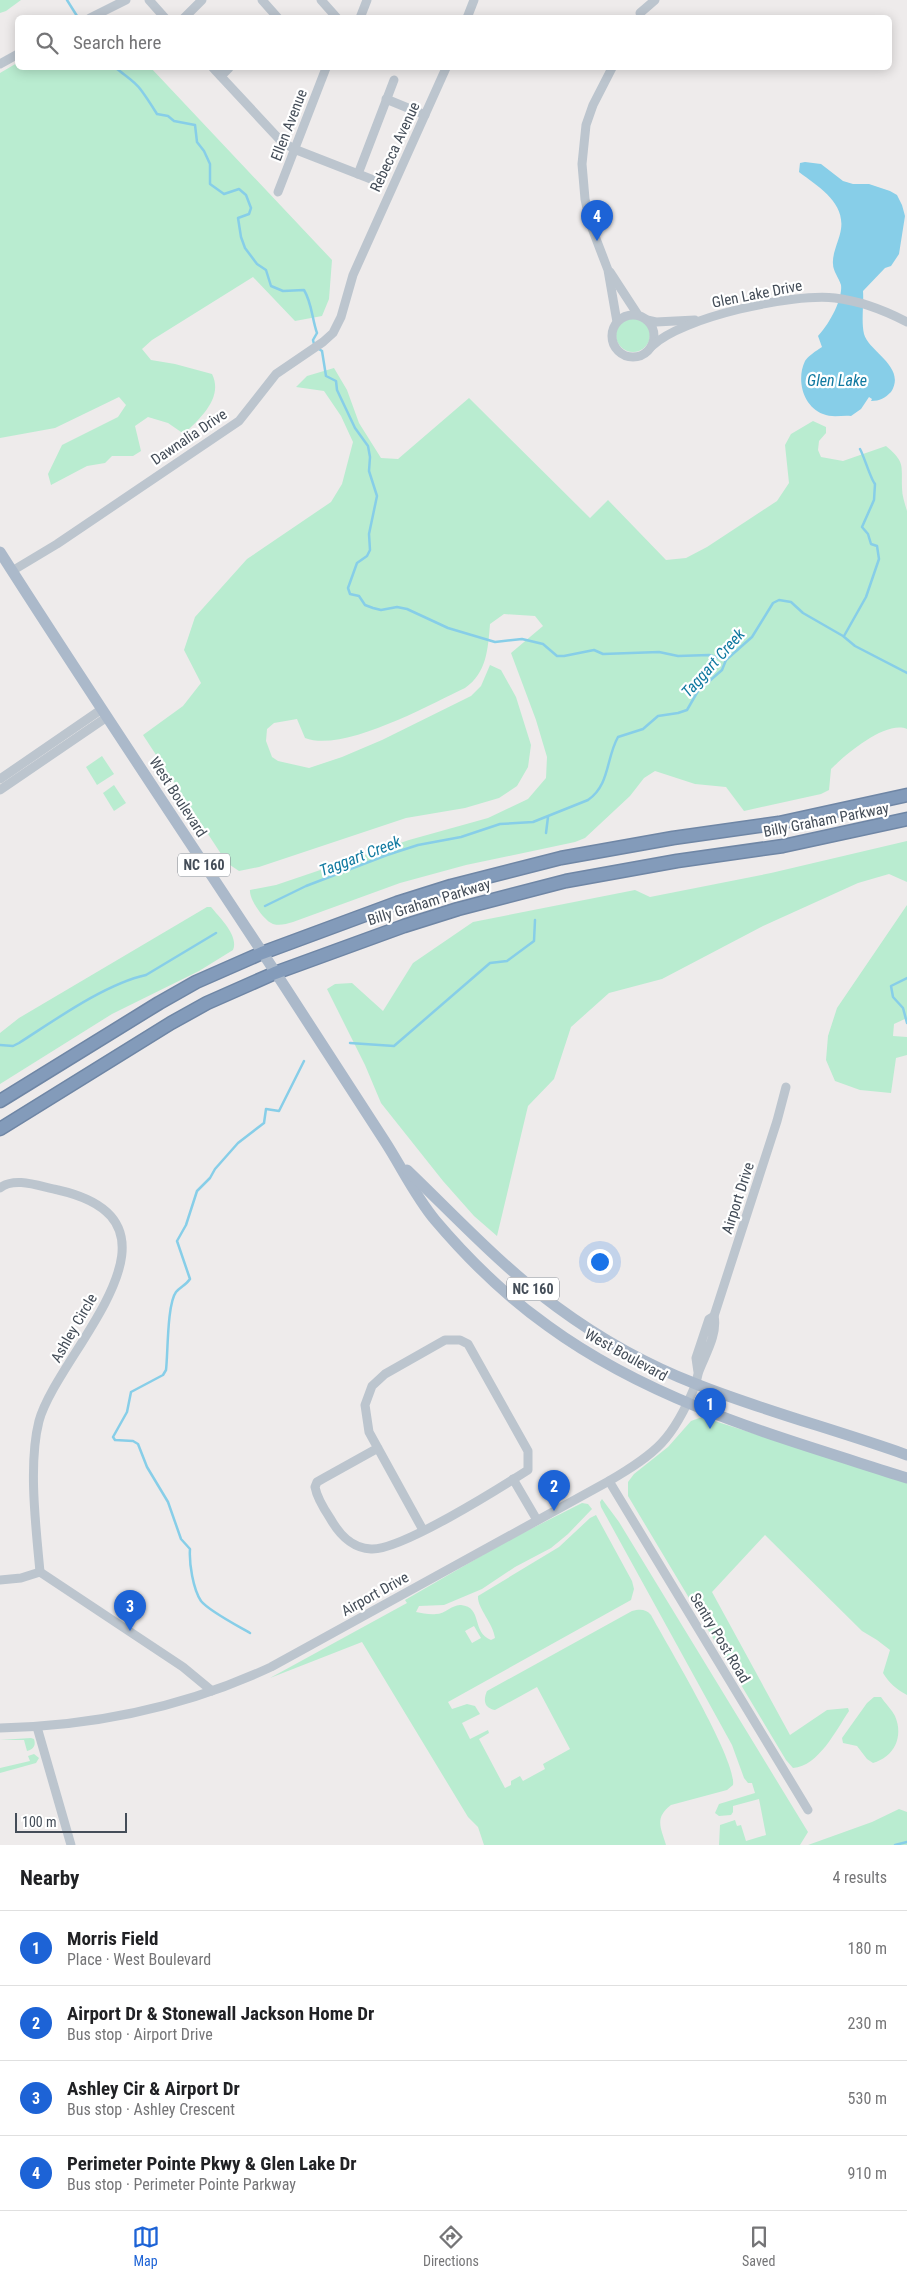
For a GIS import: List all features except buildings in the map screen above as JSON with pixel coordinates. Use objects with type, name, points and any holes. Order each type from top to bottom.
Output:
[{"type":"highway","name":"Billy Graham Parkway","points":[[0,1101],[196,982],[262,953],[397,903],[506,871],[617,847],[829,814],[907,795]]},
{"type":"highway","name":"Billy Graham Parkway","points":[[0,1129],[171,1023],[214,1000],[275,973],[404,926],[512,894],[621,870],[808,842],[907,819]]},
{"type":"main road","name":"West Boulevard","points":[[0,552],[433,1218],[468,1256],[506,1293],[546,1325],[591,1355],[637,1381],[686,1404],[907,1478]]},
{"type":"main road","name":"West Boulevard","points":[[396,1160],[517,1277],[558,1308],[603,1337],[649,1362],[696,1384],[907,1455]]},
{"type":"street","points":[[96,15],[126,0]]},
{"type":"street","points":[[149,0],[162,15]]},
{"type":"street","points":[[187,15],[202,0]]},
{"type":"street","points":[[262,0],[275,15]]},
{"type":"street","points":[[321,0],[335,15]]},
{"type":"street","points":[[361,15],[367,0]]},
{"type":"street","points":[[467,15],[474,0]]},
{"type":"street","points":[[639,15],[645,0]]},
{"type":"street","points":[[639,15],[655,0]]},
{"type":"street","points":[[0,64],[15,56]]},
{"type":"street","points":[[215,70],[280,140],[294,149],[376,181]]},
{"type":"street","points":[[221,76],[227,70]]},
{"type":"street","name":"Ellen Avenue","points":[[278,192],[325,70]]},
{"type":"street","name":"Rebecca Avenue","points":[[369,239],[445,70]]},
{"type":"street","points":[[608,270],[638,315],[647,320],[654,331],[652,346],[648,351],[634,357],[620,353],[612,341],[612,334],[617,322],[608,270],[590,223],[585,199],[582,164],[586,125],[593,105],[611,70]]},
{"type":"street","points":[[358,174],[394,80]]},
{"type":"street","points":[[386,99],[425,115]]},
{"type":"street","name":"Dawnalia Drive","points":[[12,570],[57,544],[239,421],[280,370],[323,342],[333,333],[340,322],[352,275],[369,239]]},
{"type":"street","name":"Glen Lake Drive","points":[[647,320],[656,322],[698,320],[791,299],[818,297],[850,300],[873,306],[907,322]]},
{"type":"street","points":[[617,322],[628,315],[638,315]]},
{"type":"street","name":"Glen Lake Drive","points":[[652,346],[667,334],[698,320]]},
{"type":"street","points":[[0,779],[105,713]]},
{"type":"street","points":[[0,790],[105,713]]},
{"type":"street","name":"Airport Drive","points":[[0,1728],[80,1723],[134,1714],[243,1680],[284,1660],[609,1481],[657,1449],[676,1425],[696,1384],[698,1372],[714,1329],[714,1316],[786,1088]]},
{"type":"street","name":"Ashley Circle","points":[[0,1188],[16,1182],[80,1197],[110,1217],[118,1229],[122,1247],[118,1278],[53,1390],[40,1420],[34,1473],[40,1572]]},
{"type":"street","points":[[378,1448],[317,1482],[315,1487],[330,1520],[343,1537],[355,1545],[370,1549],[390,1546],[423,1530],[528,1470],[528,1451],[471,1348],[460,1340],[445,1340],[375,1382],[365,1405],[365,1416],[369,1432],[378,1448],[423,1530]]},
{"type":"street","points":[[513,1480],[537,1520]]},
{"type":"street","name":"Sentry Post Road","points":[[609,1481],[808,1810]]},
{"type":"street","points":[[0,1580],[21,1578],[40,1572],[183,1666],[212,1691]]},
{"type":"street","points":[[37,1727],[71,1845]]},
{"type":"green space","points":[[0,0],[21,0],[0,13]]},
{"type":"green space","points":[[15,64],[15,70],[153,70],[332,260],[329,299],[322,316],[295,321],[253,277],[152,340],[142,349],[151,360],[212,374],[215,391],[203,415],[184,434],[168,423],[148,417],[135,426],[141,451],[133,456],[112,456],[105,463],[87,466],[51,485],[48,474],[62,445],[118,417],[126,405],[119,397],[55,428],[0,438],[0,73]]},
{"type":"green space","points":[[633,318],[645,323],[650,335],[645,347],[633,352],[621,347],[616,335],[621,323]]},
{"type":"green space","points":[[334,368],[347,390],[359,423],[381,458],[398,459],[469,398],[590,518],[608,500],[666,560],[686,558],[707,547],[777,501],[789,483],[785,445],[791,434],[813,421],[826,427],[826,433],[819,441],[818,450],[821,457],[843,461],[886,446],[900,461],[902,469],[902,494],[907,511],[907,729],[888,729],[856,747],[831,769],[829,790],[821,794],[744,811],[726,787],[695,784],[655,771],[644,778],[630,796],[585,838],[575,842],[466,865],[400,883],[293,922],[278,925],[269,922],[254,904],[250,890],[276,885],[409,840],[488,818],[528,799],[546,778],[547,757],[536,720],[511,653],[543,626],[535,616],[504,614],[490,624],[485,659],[478,675],[472,682],[465,688],[386,725],[341,739],[321,741],[305,738],[297,719],[274,723],[267,729],[266,741],[272,757],[278,761],[309,768],[342,757],[382,740],[471,696],[481,686],[490,665],[501,670],[516,697],[531,745],[528,767],[517,786],[499,798],[465,808],[406,818],[259,867],[239,871],[227,863],[143,735],[183,706],[201,683],[184,650],[195,617],[247,559],[331,502],[342,484],[353,442],[341,416],[324,391],[296,387],[307,376]]},
{"type":"green space","points":[[102,756],[114,774],[97,785],[86,767]]},
{"type":"green space","points":[[114,785],[126,803],[114,811],[103,793]]},
{"type":"green space","points":[[907,841],[907,882],[889,874],[858,883],[763,926],[662,979],[609,993],[571,1027],[554,1079],[528,1106],[497,1236],[474,1216],[443,1181],[381,1103],[365,1065],[327,989],[335,984],[352,983],[383,1011],[413,963],[473,922],[635,890],[650,897],[771,873]]},
{"type":"green space","points":[[907,905],[907,1018],[894,1024],[893,1036],[907,1037],[907,1055],[896,1058],[891,1093],[860,1090],[835,1081],[826,1060],[828,1036],[837,1008]]},
{"type":"green space","points":[[207,907],[211,907],[228,927],[233,939],[233,950],[199,971],[112,1014],[0,1084],[0,1033],[19,1018]]},
{"type":"green space","points":[[702,1417],[907,1482],[907,1695],[893,1686],[883,1673],[890,1650],[862,1631],[765,1535],[712,1592],[790,1735],[827,1710],[848,1708],[849,1711],[826,1746],[811,1761],[802,1766],[793,1768],[786,1760],[628,1496],[628,1482],[634,1474],[668,1447],[691,1421]]},
{"type":"green space","points":[[602,1499],[619,1522],[808,1832],[800,1845],[719,1845],[720,1825],[735,1820],[737,1826],[741,1825],[746,1841],[766,1835],[759,1799],[733,1806],[731,1815],[719,1816],[715,1813],[719,1804],[755,1793],[752,1783],[748,1783],[744,1778],[732,1745],[601,1507],[600,1502]]},
{"type":"green space","points":[[582,1503],[588,1504],[592,1509],[568,1534],[551,1548],[515,1567],[482,1589],[444,1605],[419,1606],[416,1612],[439,1614],[458,1605],[468,1607],[475,1615],[485,1636],[491,1640],[495,1638],[494,1632],[480,1606],[478,1596],[559,1547],[590,1518],[596,1515],[632,1581],[634,1589],[631,1600],[448,1702],[452,1709],[467,1704],[475,1706],[480,1714],[462,1723],[470,1739],[488,1730],[489,1733],[479,1739],[505,1788],[511,1785],[511,1781],[520,1776],[523,1781],[545,1769],[543,1764],[570,1749],[537,1687],[495,1710],[485,1703],[487,1691],[632,1611],[640,1610],[647,1612],[651,1615],[713,1728],[724,1752],[733,1785],[727,1790],[671,1805],[662,1814],[660,1824],[666,1845],[484,1845],[478,1827],[468,1817],[362,1642],[270,1678],[407,1603],[405,1600],[507,1541]],"holes":[[[474,1626],[481,1638],[472,1643],[465,1631]]]},
{"type":"green space","points":[[874,1697],[881,1697],[895,1716],[898,1724],[898,1739],[887,1756],[873,1763],[867,1759],[857,1746],[843,1743],[842,1738],[867,1703]]},
{"type":"green space","points":[[34,1739],[35,1745],[27,1751],[24,1740],[0,1740]]},
{"type":"green space","points":[[34,1754],[39,1758],[36,1763],[0,1773],[0,1768],[30,1761],[28,1756]]},
{"type":"green space","points":[[899,1809],[907,1812],[907,1845],[808,1845],[872,1822]]},
{"type":"water","name":"Glen Lake","points":[[800,163],[821,164],[843,181],[853,184],[869,184],[890,191],[897,195],[905,216],[899,254],[891,266],[885,268],[863,291],[864,334],[867,341],[891,367],[895,383],[887,396],[874,401],[871,401],[872,399],[869,397],[861,409],[851,416],[830,416],[816,410],[806,399],[801,384],[802,368],[805,361],[822,347],[818,336],[834,312],[841,291],[841,285],[833,267],[834,253],[840,234],[840,214],[830,198],[799,172]]},
{"type":"waterway","points":[[67,0],[76,15]]},
{"type":"waterway","points":[[119,70],[139,87],[157,114],[168,116],[174,121],[195,125],[197,142],[210,164],[210,184],[224,194],[239,189],[246,195],[251,208],[249,214],[238,218],[245,248],[257,264],[266,270],[271,286],[283,291],[304,290],[309,300],[317,333],[313,340],[314,344]]},
{"type":"waterway","points":[[319,349],[322,351],[326,376],[336,381],[337,390],[355,428],[368,446],[370,457],[369,471],[377,496],[369,534],[370,550],[367,556],[357,563],[348,588],[350,594],[359,596],[365,605],[373,608],[381,610],[397,607],[407,609],[448,628],[495,642],[522,639],[543,644],[557,656],[594,650],[603,654],[659,652],[678,656],[709,655],[726,660]]},
{"type":"waterway","points":[[844,636],[866,597],[879,559],[877,546],[871,544],[868,534],[862,527],[874,500],[875,484],[860,449]]},
{"type":"waterway","name":"Taggart Creek","points":[[265,906],[306,886],[387,855],[418,845],[461,837],[500,824],[533,822],[588,800],[595,794],[604,779],[618,737],[643,729],[658,716],[687,710],[698,691],[722,670],[726,660],[752,637],[773,603],[779,600],[791,602],[803,613],[843,636],[855,646],[907,673]]},
{"type":"waterway","points":[[546,833],[548,817]]},
{"type":"waterway","points":[[350,1043],[394,1046],[490,963],[507,961],[534,941],[535,920]]},
{"type":"waterway","name":"Taggart Creek","points":[[0,1045],[13,1046],[19,1043],[97,994],[146,975],[216,933]]},
{"type":"waterway","points":[[907,978],[891,986],[893,997],[903,1008],[907,1023]]},
{"type":"waterway","points":[[250,1633],[217,1614],[201,1601],[192,1576],[190,1549],[181,1539],[168,1502],[147,1467],[138,1444],[133,1441],[115,1440],[113,1437],[127,1412],[131,1392],[163,1375],[166,1370],[169,1318],[173,1298],[176,1292],[190,1279],[177,1241],[186,1225],[197,1191],[238,1143],[264,1123],[266,1109],[279,1111],[304,1061]]},
{"type":"waterway","points":[[895,1845],[907,1842]]},
{"type":"place","name":"Perimeter Pointe Pkwy & Glen Lake Dr","points":[[597,241]]},
{"type":"place","name":"Morris Field","points":[[710,1429]]},
{"type":"place","name":"Airport Dr & Stonewall Jackson Home Dr","points":[[554,1511]]},
{"type":"place","name":"Ashley Cir & Airport Dr","points":[[130,1631]]}]
